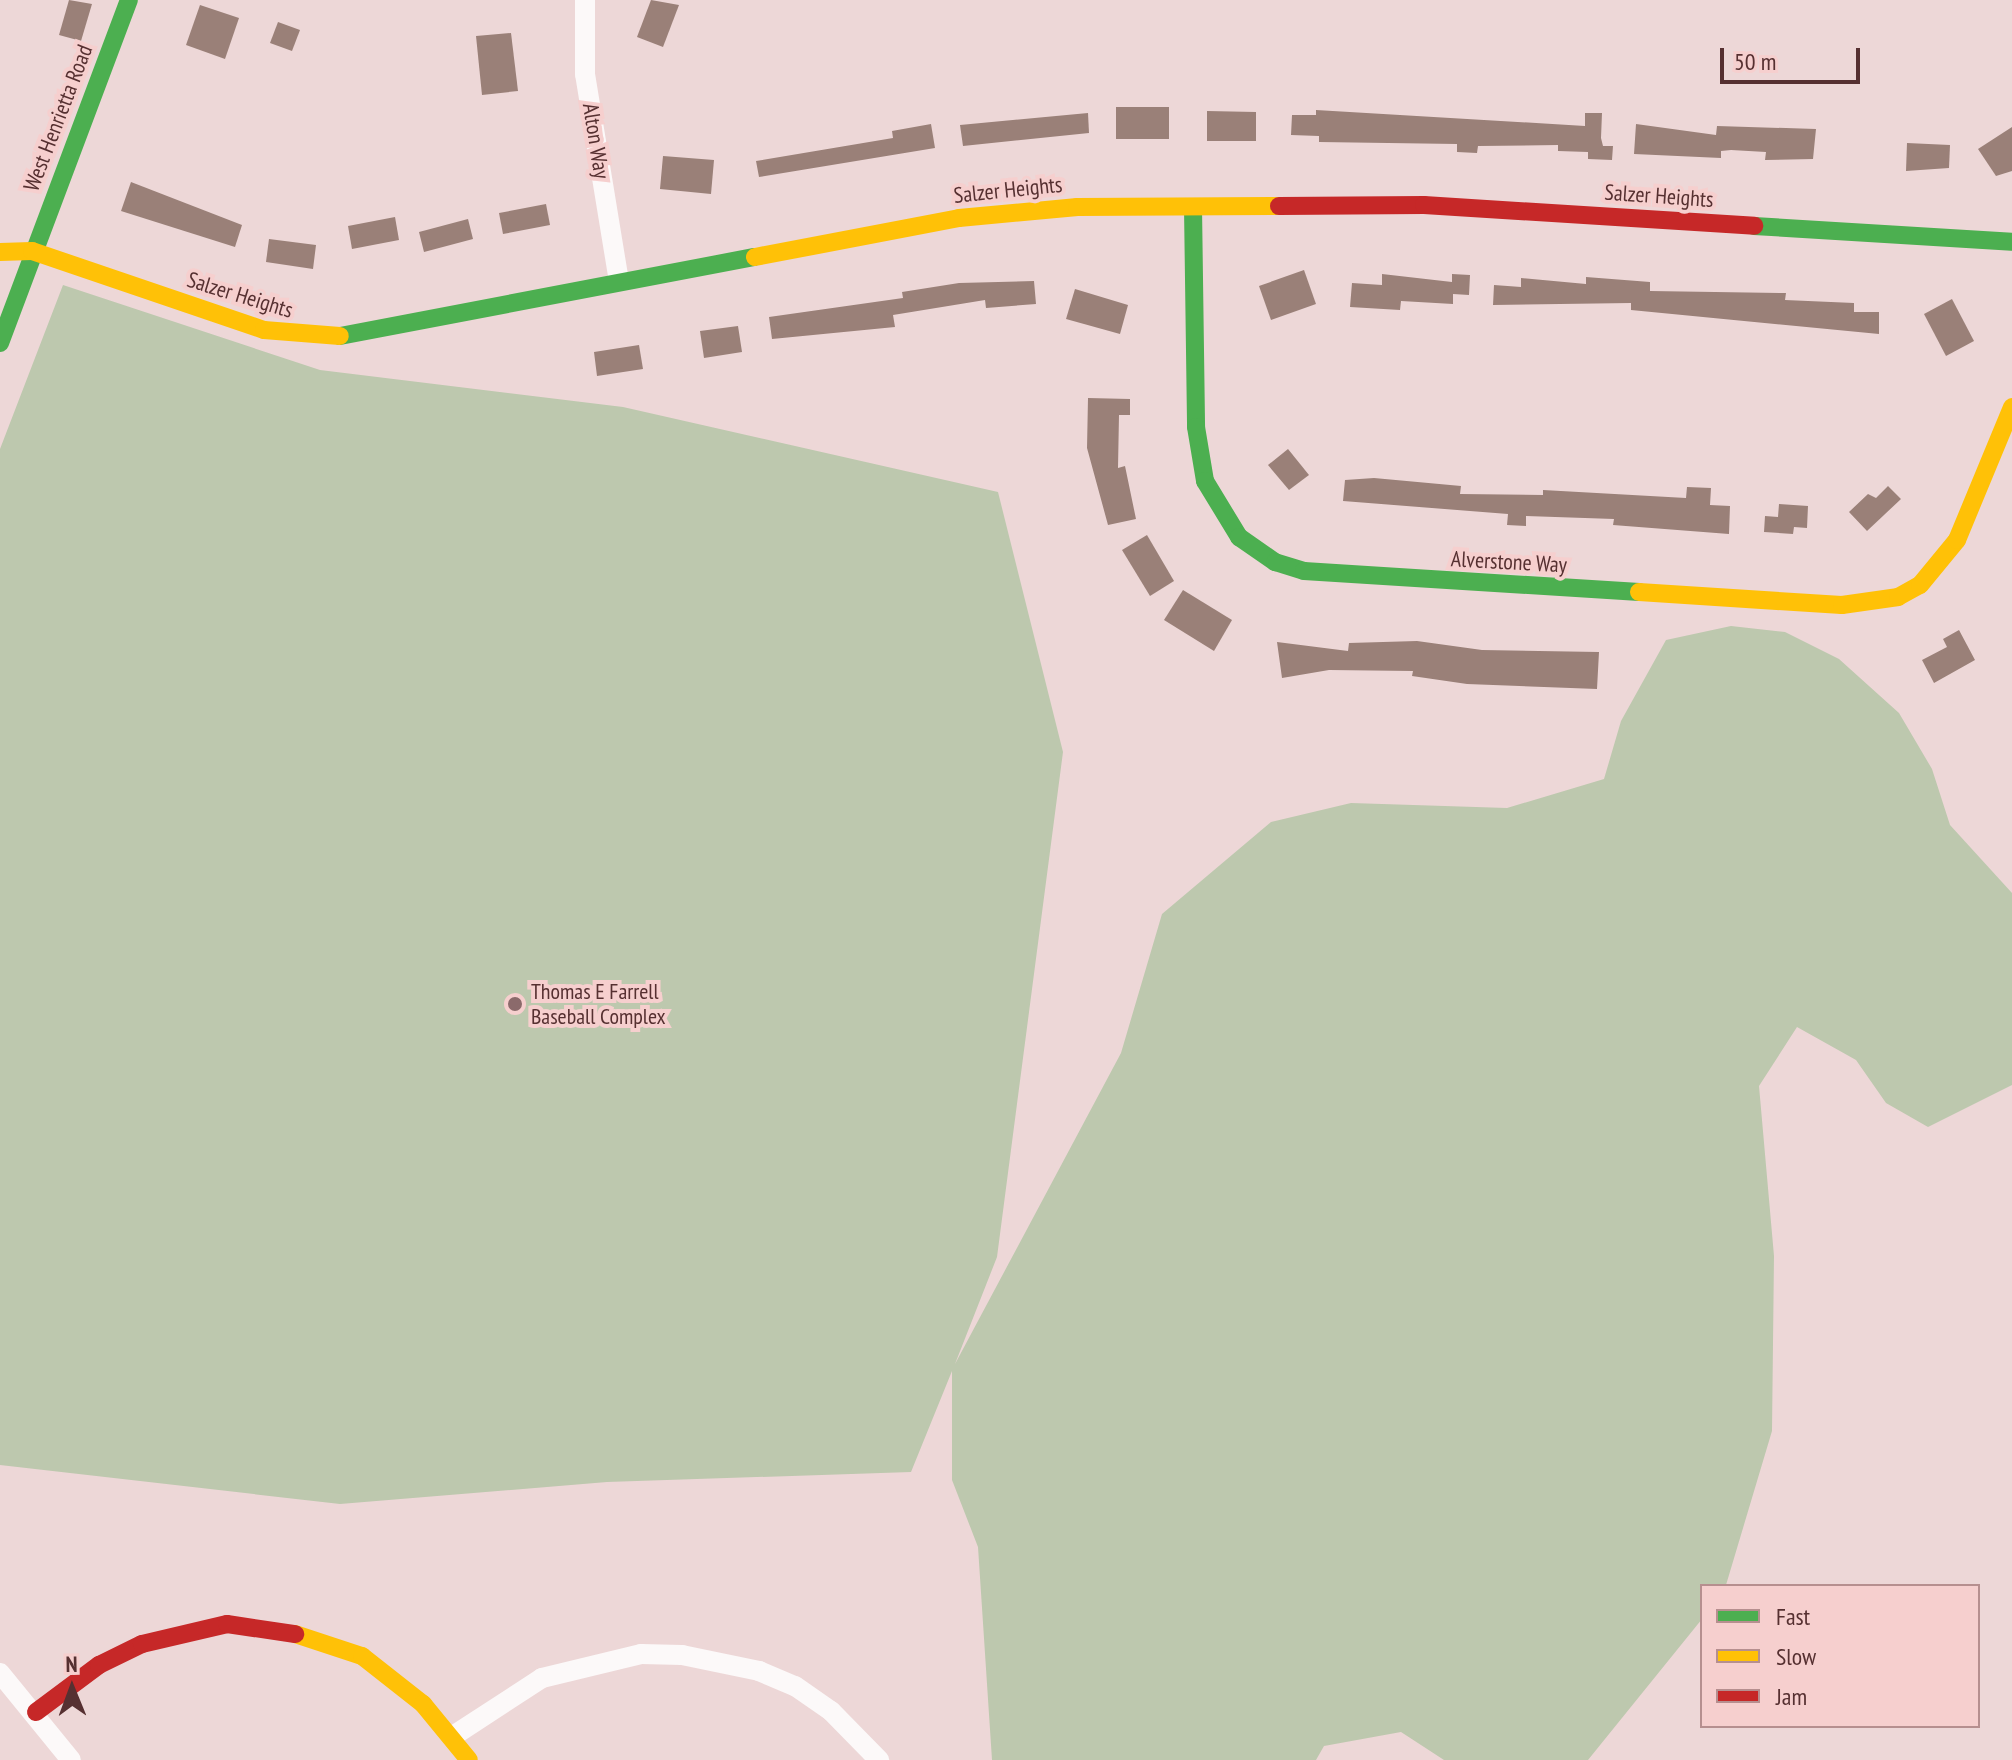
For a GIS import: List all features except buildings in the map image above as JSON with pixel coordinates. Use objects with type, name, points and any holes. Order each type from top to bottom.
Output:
[{"type":"street","name":"West Henrietta Road","points":[[0,343],[32,251],[129,0]]},
{"type":"street","name":"Alton Way","points":[[585,0],[585,74],[619,281]]},
{"type":"street","name":"Salzer Heights","points":[[32,251],[221,317],[305,337],[360,334],[619,281],[959,218],[1077,207],[1424,205],[2012,242]]},
{"type":"street","name":"Alverstone Way","points":[[1193,207],[1196,427],[1205,481],[1239,537],[1275,562],[1304,571],[1842,605],[1898,597],[1933,573],[1957,540],[2012,407]]},
{"type":"street","points":[[0,252],[32,251]]},
{"type":"street","points":[[36,1712],[99,1665],[142,1644],[227,1624],[272,1626],[362,1656],[453,1736],[469,1760]]},
{"type":"street","points":[[453,1736],[542,1678],[628,1656],[682,1655],[759,1671],[795,1686],[831,1711],[879,1760]]},
{"type":"street","points":[[0,1673],[36,1712],[71,1760]]},
{"type":"green space","points":[[63,285],[320,370],[623,407],[998,492],[1063,752],[997,1257],[955,1364],[1121,1053],[1162,914],[1271,822],[1351,803],[1507,808],[1604,779],[1621,721],[1666,640],[1731,626],[1785,632],[1839,659],[1899,713],[1932,769],[1950,825],[2012,893],[2012,1085],[1928,1127],[1886,1103],[1856,1060],[1797,1027],[1759,1086],[1774,1256],[1772,1431],[1726,1584],[1700,1584],[1700,1621],[1588,1760],[1444,1760],[1401,1732],[1324,1746],[1316,1760],[992,1760],[978,1547],[952,1480],[952,1371],[911,1472],[607,1482],[340,1504],[0,1465],[0,449]]},
{"type":"traffic: fast","points":[[0,343],[129,0]]},
{"type":"traffic: fast","points":[[1193,207],[1196,427],[1205,481],[1239,537],[1275,562],[1304,571],[1639,592]]},
{"type":"traffic: fast","points":[[1754,226],[2012,242]]},
{"type":"traffic: fast","points":[[340,336],[755,257]]},
{"type":"traffic: slow","points":[[755,257],[959,218],[1077,207],[1279,206]]},
{"type":"traffic: slow","points":[[0,252],[32,251],[264,330],[340,336]]},
{"type":"traffic: slow","points":[[1639,592],[1842,605],[1898,597],[1920,585],[1957,540],[2012,407]]},
{"type":"traffic: slow","points":[[295,1634],[362,1656],[423,1704],[469,1760]]},
{"type":"traffic: jam","points":[[1279,206],[1424,205],[1754,226]]},
{"type":"traffic: jam","points":[[36,1712],[99,1665],[142,1644],[227,1624],[295,1634]]},
{"type":"place","name":"Thomas E Farrell Baseball Complex","points":[[515,1004]]}]
